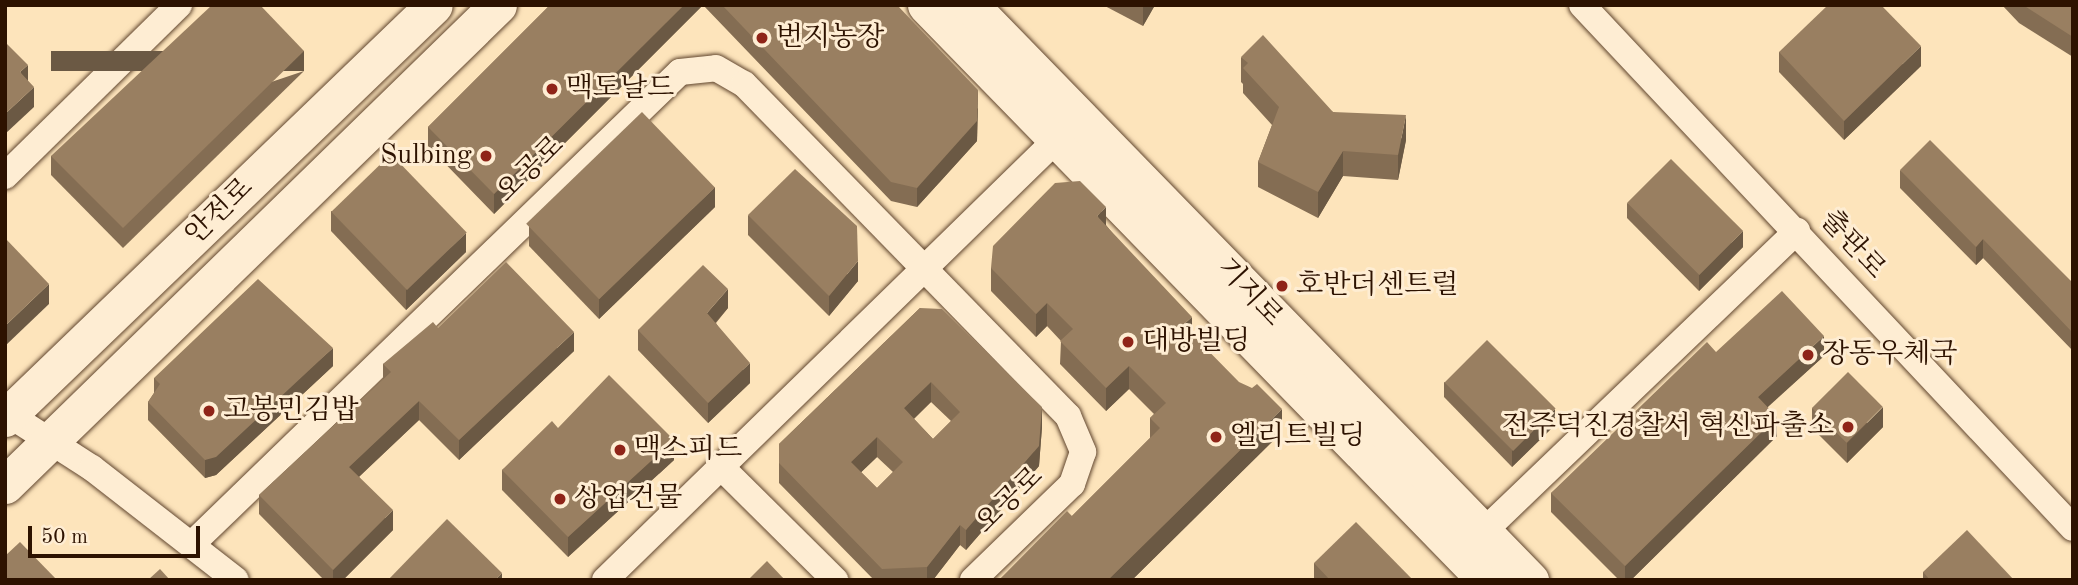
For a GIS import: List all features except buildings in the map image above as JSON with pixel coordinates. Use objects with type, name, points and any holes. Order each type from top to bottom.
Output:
[{"type":"street","points":[[5,176],[179,5]]},
{"type":"street","name":"안전로","points":[[6,415],[434,5]]},
{"type":"street","points":[[5,485],[50,437],[498,5]]},
{"type":"street","name":"기지로","points":[[926,5],[1486,580]]},
{"type":"street","name":"기지로","points":[[970,5],[1092,127],[1480,534],[1530,580]]},
{"type":"street","name":"출판로","points":[[1583,5],[2073,528]]},
{"type":"street","name":"오공로","points":[[192,544],[680,72],[716,68],[744,84],[1068,416],[1083,452],[1072,484],[974,580]]},
{"type":"street","points":[[605,580],[1057,139],[1092,127]]},
{"type":"street","points":[[1480,534],[1797,232]]},
{"type":"street","points":[[6,415],[50,437],[236,580]]},
{"type":"street","points":[[721,467],[835,580]]},
{"type":"place","name":"번지농장","points":[[762,38]]},
{"type":"place","name":"맥도날드","points":[[552,89]]},
{"type":"place","name":"Sulbing","points":[[486,156]]},
{"type":"place","name":"호반더센트럴","points":[[1282,286]]},
{"type":"place","name":"대방빌딩","points":[[1128,342]]},
{"type":"place","name":"장동우체국","points":[[1808,355]]},
{"type":"place","name":"고봉민김밥","points":[[209,411]]},
{"type":"place","name":"전주덕진경찰서 혁신파출소","points":[[1848,427]]},
{"type":"place","name":"엘리트빌딩","points":[[1216,437]]},
{"type":"place","name":"맥스피드","points":[[620,450]]},
{"type":"place","name":"상업건물","points":[[560,499]]}]
